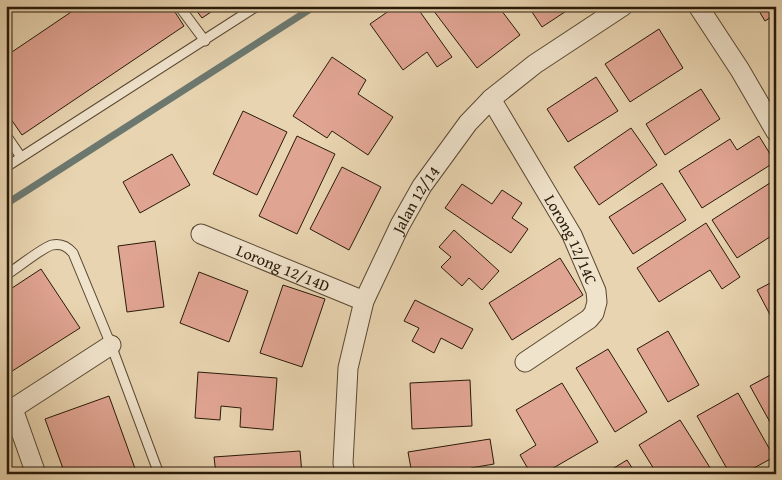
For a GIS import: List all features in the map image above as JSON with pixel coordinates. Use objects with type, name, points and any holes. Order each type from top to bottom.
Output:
[{"type":"street","name":"Jalan 12/14","points":[[345,474],[343,463],[348,368],[364,301],[400,225],[422,186],[468,122],[490,99],[535,64],[623,6]]},
{"type":"street","points":[[698,6],[740,70],[776,132]]},
{"type":"street","name":"Lorong 12/14C","points":[[490,99],[572,234],[596,291],[597,302],[594,313],[589,319],[525,362]]},
{"type":"street","name":"Lorong 12/14D","points":[[201,234],[364,301]]},
{"type":"street","points":[[36,474],[10,411],[111,346]]},
{"type":"lane","points":[[180,6],[205,41]]},
{"type":"lane","points":[[6,167],[257,6]]},
{"type":"lane","points":[[6,136],[21,157]]},
{"type":"lane","points":[[6,275],[50,245],[60,244],[74,252],[159,474]]},
{"type":"building","points":[[80,6],[171,6],[184,26],[22,135],[6,112],[6,56]]},
{"type":"building","points":[[193,6],[220,6],[202,18]]},
{"type":"building","points":[[396,6],[416,6],[452,57],[437,67],[427,52],[403,70],[370,24]]},
{"type":"building","points":[[430,6],[498,6],[520,35],[477,68]]},
{"type":"building","points":[[528,6],[574,6],[542,27]]},
{"type":"building","points":[[756,6],[776,6],[776,14],[765,21]]},
{"type":"building","points":[[659,29],[683,68],[630,102],[605,64]]},
{"type":"building","points":[[776,35],[776,47],[770,38]]},
{"type":"building","points":[[332,57],[366,80],[358,94],[393,117],[368,155],[332,131],[327,138],[293,116]]},
{"type":"building","points":[[596,77],[618,111],[568,142],[547,109]]},
{"type":"building","points":[[701,89],[720,119],[665,155],[646,124]]},
{"type":"building","points":[[243,111],[287,132],[257,195],[213,174]]},
{"type":"building","points":[[631,128],[657,165],[599,205],[574,167]]},
{"type":"building","points":[[297,136],[335,154],[297,234],[259,216]]},
{"type":"building","points":[[759,136],[775,162],[702,208],[679,171],[730,139],[737,150]]},
{"type":"building","points":[[172,154],[190,185],[140,213],[123,182]]},
{"type":"building","points":[[342,167],[381,187],[349,250],[310,229]]},
{"type":"building","points":[[662,183],[686,220],[633,254],[609,217]]},
{"type":"building","points":[[770,183],[776,191],[776,233],[737,258],[712,220]]},
{"type":"building","points":[[462,184],[492,204],[502,190],[522,203],[512,218],[528,229],[511,253],[445,208]]},
{"type":"building","points":[[706,223],[740,277],[722,289],[710,270],[659,302],[637,268]]},
{"type":"building","points":[[454,230],[499,271],[482,290],[469,278],[462,286],[441,267],[451,257],[439,247]]},
{"type":"building","points":[[155,241],[164,307],[127,312],[118,246]]},
{"type":"building","points":[[560,258],[583,295],[512,340],[489,303]]},
{"type":"building","points":[[41,269],[80,328],[6,375],[6,292]]},
{"type":"building","points":[[199,272],[248,291],[229,342],[180,323]]},
{"type":"building","points":[[776,280],[776,326],[757,290]]},
{"type":"building","points":[[283,285],[325,299],[302,367],[260,353]]},
{"type":"building","points":[[415,300],[473,329],[462,349],[441,338],[434,353],[412,341],[419,328],[404,321]]},
{"type":"building","points":[[668,331],[699,385],[668,402],[637,349]]},
{"type":"building","points":[[608,349],[647,412],[615,432],[576,368]]},
{"type":"building","points":[[198,372],[277,378],[273,430],[240,427],[241,408],[221,406],[220,420],[195,418]]},
{"type":"building","points":[[776,372],[776,433],[750,386]]},
{"type":"building","points":[[470,380],[472,426],[412,429],[410,383]]},
{"type":"building","points":[[562,383],[598,442],[543,474],[531,474],[520,455],[536,445],[516,410]]},
{"type":"building","points":[[738,393],[774,457],[743,474],[730,474],[697,416]]},
{"type":"building","points":[[109,396],[137,474],[65,474],[45,419]]},
{"type":"building","points":[[680,420],[714,474],[657,474],[639,445]]},
{"type":"building","points":[[490,439],[494,464],[471,468],[472,474],[412,474],[408,452]]},
{"type":"building","points":[[300,451],[302,474],[216,474],[214,457]]},
{"type":"building","points":[[627,460],[636,474],[604,474]]},
{"type":"waterway","points":[[6,204],[315,6]]}]
